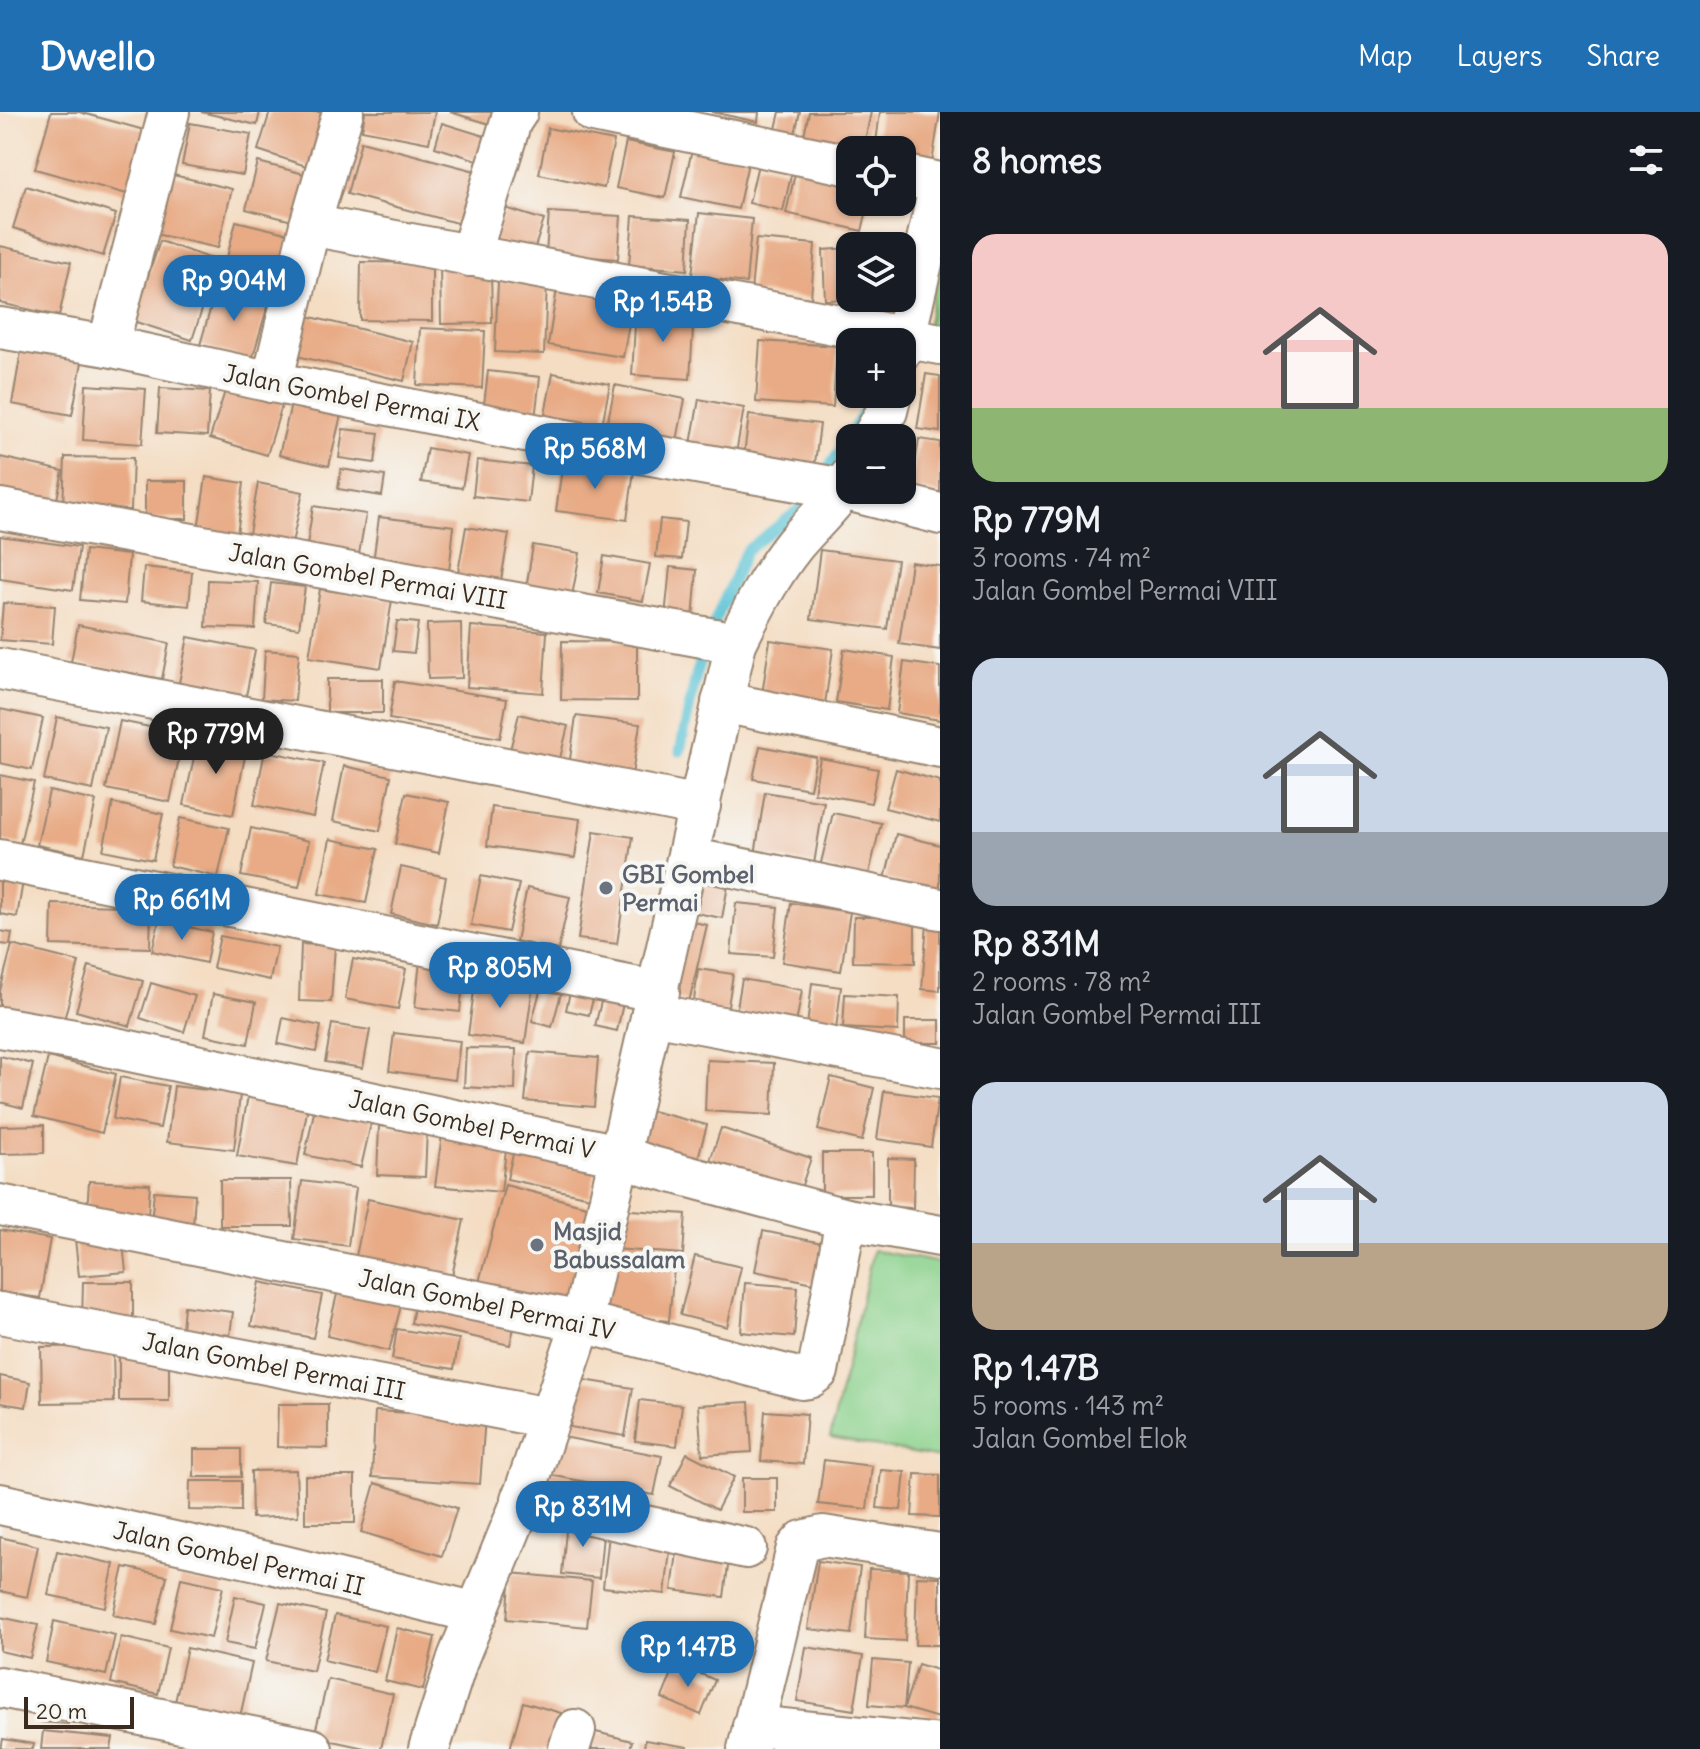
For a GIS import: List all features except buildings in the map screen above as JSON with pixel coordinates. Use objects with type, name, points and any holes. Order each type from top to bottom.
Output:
[{"type":"street","points":[[108,346],[169,112]]},
{"type":"street","points":[[272,382],[310,225],[343,112]]},
{"type":"street","points":[[470,256],[511,121],[517,112]]},
{"type":"street","points":[[593,112],[836,162]]},
{"type":"street","points":[[916,178],[940,184],[916,344]]},
{"type":"street","points":[[310,225],[836,328]]},
{"type":"street","name":"Jalan Gombel Permai IX","points":[[3,340],[108,346],[555,438],[836,481]]},
{"type":"street","points":[[429,1749],[458,1658],[521,1499],[582,1322],[736,643],[765,587],[792,547],[836,496]]},
{"type":"street","name":"Jalan Gombel Permai IX","points":[[910,504],[940,514]]},
{"type":"street","name":"Jalan Gombel Permai VIII","points":[[0,509],[736,643]]},
{"type":"street","points":[[0,669],[700,806]]},
{"type":"street","points":[[722,702],[940,747]]},
{"type":"street","points":[[689,858],[940,909]]},
{"type":"street","points":[[0,860],[940,1068]]},
{"type":"street","name":"Jalan Gombel Permai V","points":[[0,1027],[97,1044],[619,1155],[649,1166],[846,1219],[940,1236]]},
{"type":"street","name":"Jalan Gombel Permai IV","points":[[0,1205],[582,1322],[802,1379],[818,1371],[846,1219]]},
{"type":"street","name":"Jalan Gombel Permai III","points":[[0,1313],[548,1418]]},
{"type":"street","points":[[521,1499],[746,1548]]},
{"type":"street","name":"Jalan Gombel Permai II","points":[[0,1504],[275,1564],[477,1613]]},
{"type":"street","points":[[940,1554],[823,1536],[803,1541],[797,1548],[751,1738],[940,1745]]},
{"type":"street","points":[[0,1687],[312,1749]]},
{"type":"green space","points":[[940,257],[940,330],[927,328]]},
{"type":"green space","points":[[873,1250],[940,1263],[940,1458],[830,1438]]},
{"type":"waterway","points":[[824,476],[866,409]]},
{"type":"waterway","points":[[711,630],[746,551],[806,504]]},
{"type":"waterway","points":[[680,751],[705,646]]},
{"type":"place","name":"GBI Gombel Permai","points":[[606,888]]},
{"type":"place","name":"Masjid Babussalam","points":[[537,1245]]}]
